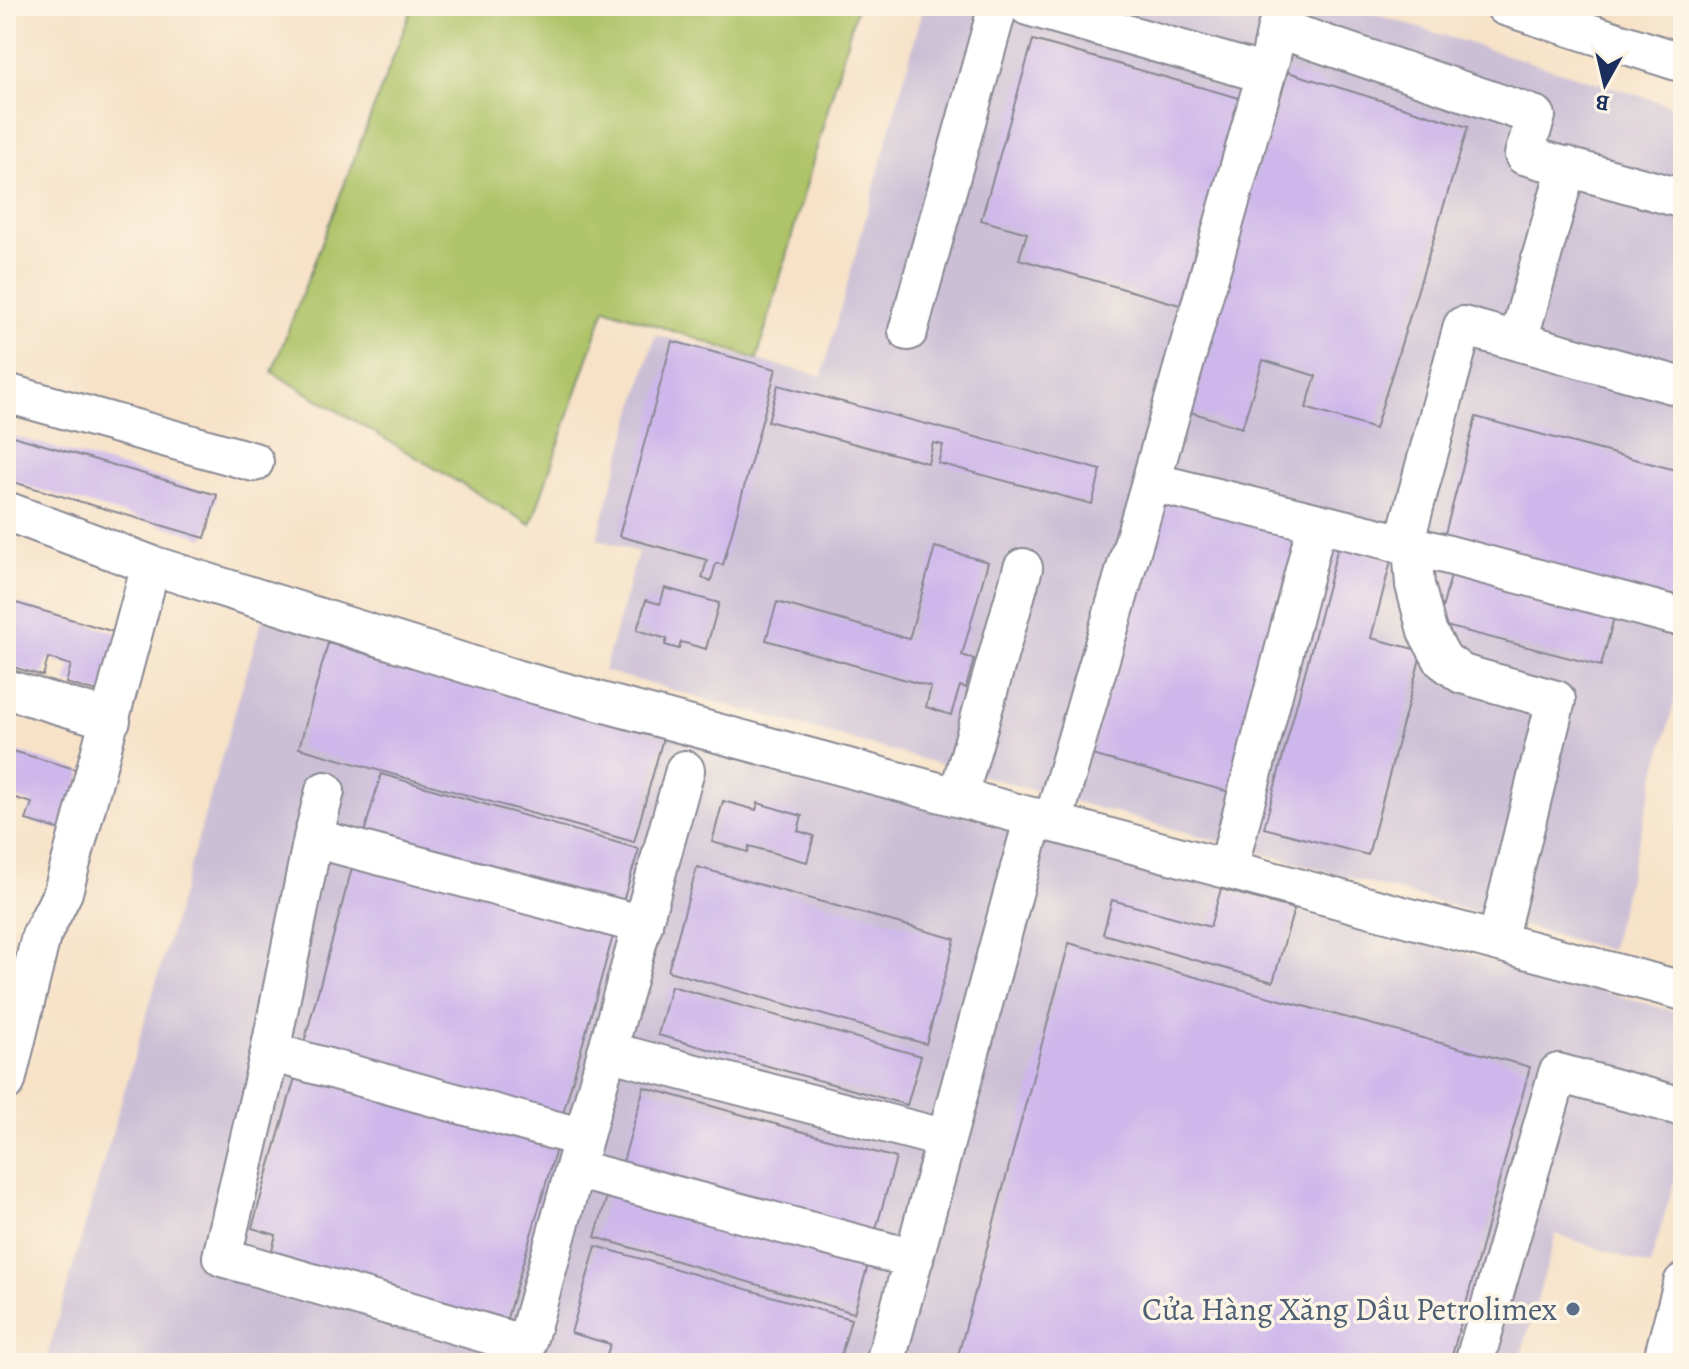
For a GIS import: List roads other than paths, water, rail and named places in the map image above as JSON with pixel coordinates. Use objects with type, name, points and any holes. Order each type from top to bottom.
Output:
[{"type":"street","points":[[908,331],[998,6]]},
{"type":"street","points":[[1028,6],[1266,74]]},
{"type":"street","points":[[1505,6],[1589,19],[1683,63]]},
{"type":"street","points":[[885,1363],[946,1139],[1043,820],[1151,482],[1277,28],[1536,116],[1524,155],[1683,199]]},
{"type":"street","points":[[1518,341],[1567,166]]},
{"type":"street","points":[[1497,941],[1556,700],[1462,674],[1443,660],[1427,631],[1415,585],[1408,545],[1463,326],[1683,387]]},
{"type":"street","points":[[6,393],[254,462]]},
{"type":"street","points":[[1151,482],[1408,545],[1673,615]]},
{"type":"street","points":[[6,511],[151,565],[515,679],[1683,991]]},
{"type":"street","points":[[1228,869],[1317,523]]},
{"type":"street","points":[[6,1081],[41,936],[63,892],[151,565]]},
{"type":"street","points":[[958,797],[1023,568]]},
{"type":"street","points":[[6,689],[111,720]]},
{"type":"street","points":[[325,791],[270,1052],[222,1257],[523,1354],[685,770]]},
{"type":"street","points":[[313,838],[643,925]]},
{"type":"street","points":[[607,1051],[946,1139]]},
{"type":"street","points":[[270,1052],[914,1259]]},
{"type":"street","points":[[1474,1363],[1558,1073],[1683,1107]]},
{"type":"street","points":[[1662,1363],[1683,1283]]},
{"type":"place","name":"Cửa Hàng Xăng Dầu Petrolimex","points":[[1573,1309]]}]
